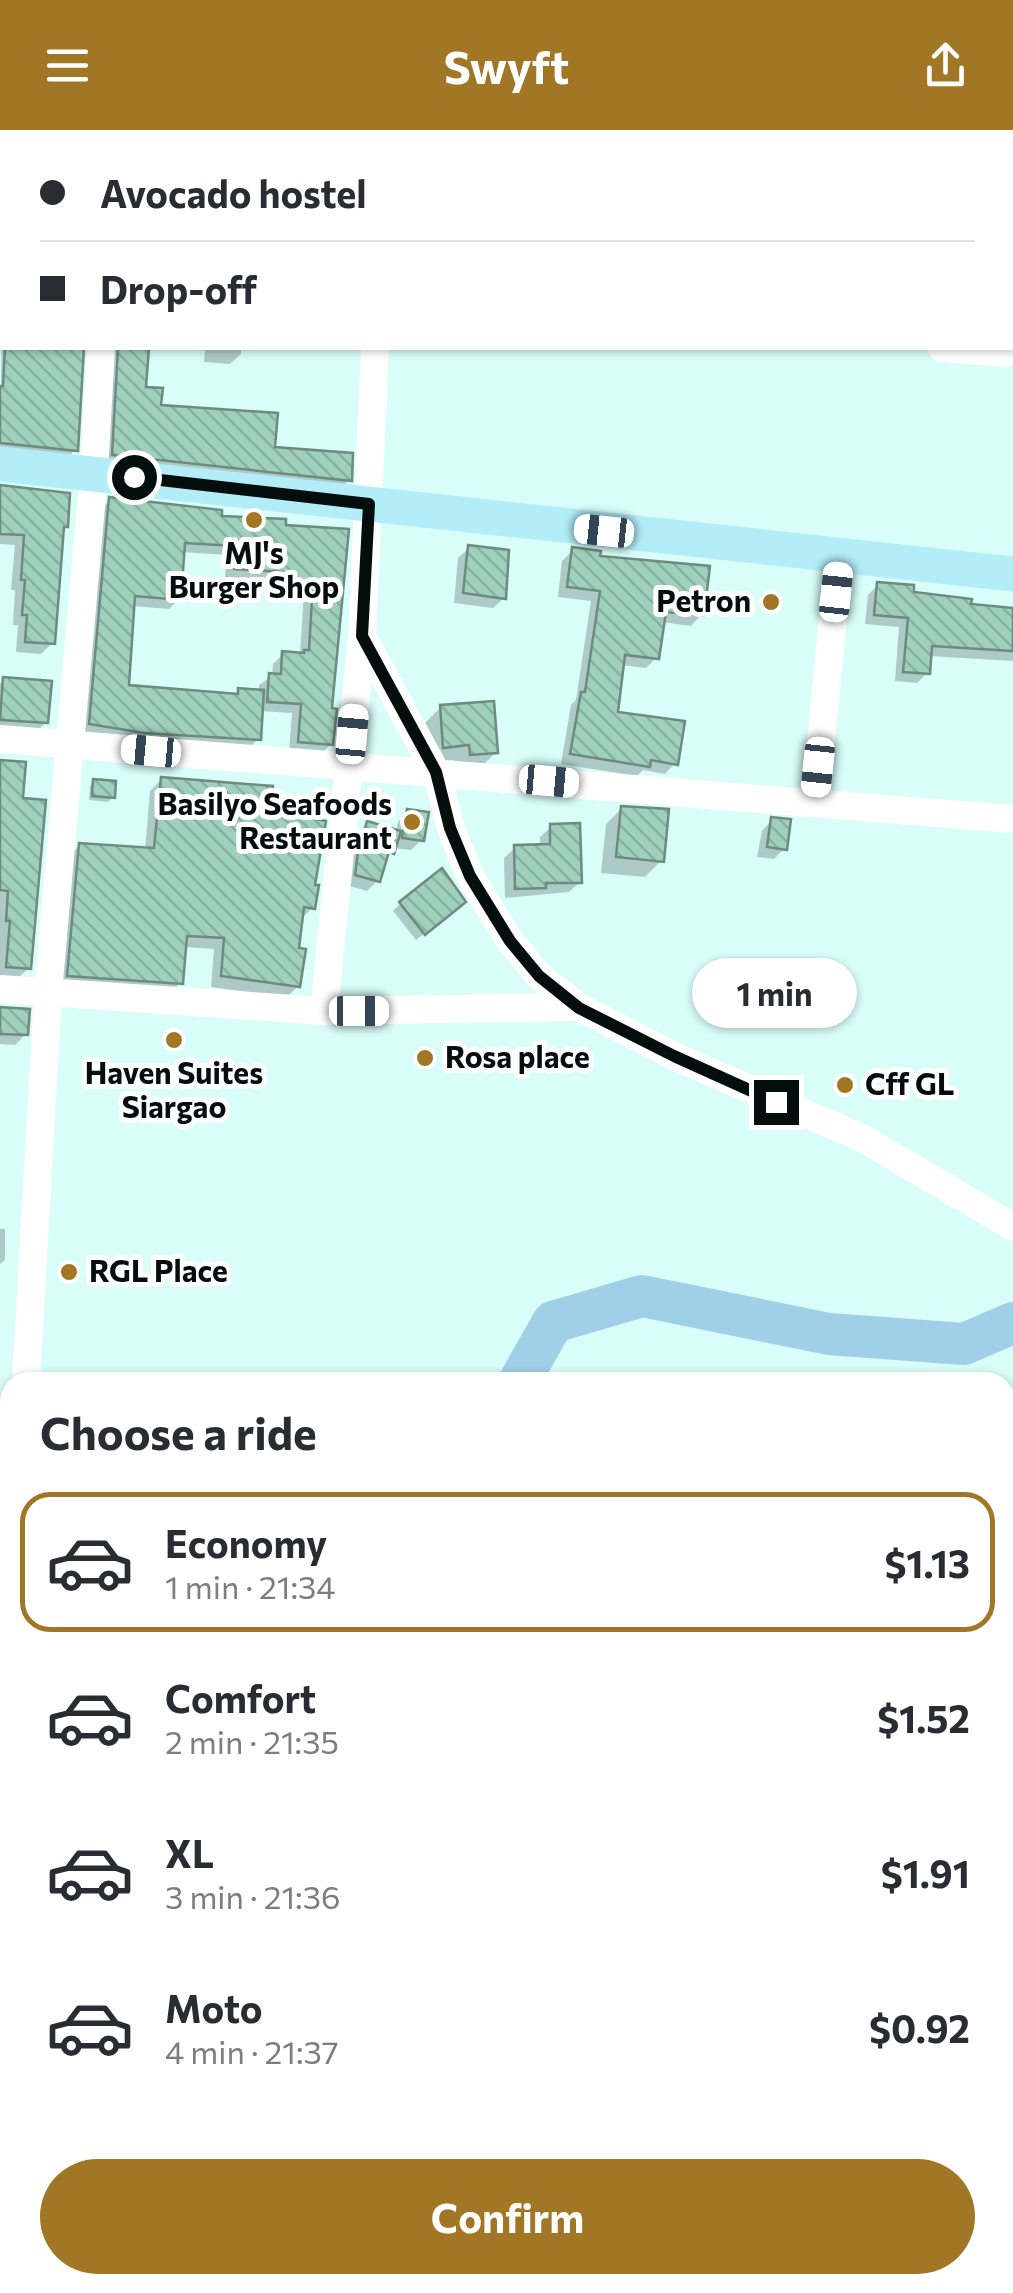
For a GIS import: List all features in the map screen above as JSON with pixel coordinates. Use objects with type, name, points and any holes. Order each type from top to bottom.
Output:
[{"type":"main road","points":[[0,464],[1013,574]]},
{"type":"street","points":[[27,1372],[48,993],[72,745],[101,350]]},
{"type":"street","points":[[324,1011],[362,636],[375,350]]},
{"type":"street","points":[[974,350],[1005,352]]},
{"type":"street","points":[[815,802],[840,557]]},
{"type":"street","points":[[362,636],[436,772],[450,828],[480,895],[539,976],[579,1008],[674,1056],[864,1139],[1013,1228]]},
{"type":"street","points":[[0,739],[1013,819]]},
{"type":"street","points":[[0,990],[324,1011],[579,1008]]},
{"type":"building","points":[[5,350],[84,350],[78,451],[0,443]]},
{"type":"building","points":[[118,350],[149,350],[146,387],[163,388],[161,405],[278,413],[275,447],[353,453],[352,481],[112,455]]},
{"type":"building","points":[[0,485],[70,493],[55,644],[25,642],[25,580],[21,580],[24,535],[0,534]]},
{"type":"building","points":[[109,497],[222,510],[222,516],[286,519],[286,525],[349,529],[332,708],[337,709],[333,745],[298,742],[301,704],[267,702],[269,673],[281,674],[282,651],[309,650],[313,582],[283,579],[284,572],[234,569],[235,546],[185,543],[181,600],[135,596],[129,685],[238,694],[238,688],[264,690],[261,740],[144,733],[89,724]]},
{"type":"building","points":[[468,545],[509,550],[506,599],[463,593]]},
{"type":"building","points":[[572,547],[601,551],[600,556],[710,566],[704,616],[666,612],[659,659],[625,655],[618,712],[685,721],[678,765],[651,760],[650,767],[570,754],[581,692],[585,692],[600,591],[567,587]]},
{"type":"building","points":[[877,582],[914,585],[914,592],[1013,608],[1013,651],[932,646],[930,674],[903,672],[908,618],[874,615]]},
{"type":"building","points":[[3,677],[52,681],[48,723],[0,720]]},
{"type":"building","points":[[494,701],[498,753],[470,755],[469,745],[443,748],[440,705]]},
{"type":"building","points":[[0,760],[26,762],[23,798],[46,800],[31,969],[6,967],[10,921],[6,921],[8,891],[0,890]]},
{"type":"building","points":[[161,777],[273,786],[271,810],[326,821],[315,909],[304,907],[299,948],[306,949],[300,987],[221,976],[224,938],[187,936],[183,984],[67,976],[79,843],[154,848]]},
{"type":"building","points":[[93,779],[116,781],[115,798],[92,796]]},
{"type":"building","points":[[621,806],[669,809],[664,862],[616,857]]},
{"type":"building","points":[[407,809],[429,812],[424,841],[402,838]]},
{"type":"building","points":[[771,817],[791,819],[787,850],[767,847]]},
{"type":"building","points":[[367,821],[401,831],[394,854],[389,852],[380,882],[355,875]]},
{"type":"building","points":[[580,823],[582,883],[546,883],[546,888],[515,889],[514,845],[550,844],[550,824]]},
{"type":"building","points":[[442,868],[466,902],[425,935],[399,902]]},
{"type":"building","points":[[0,1007],[30,1009],[28,1035],[0,1034]]},
{"type":"waterway","points":[[525,1372],[553,1322],[642,1296],[829,1334],[964,1344],[1013,1323]]},
{"type":"place","name":"MJ's Burger Shop","points":[[254,520]]},
{"type":"place","name":"Petron","points":[[771,602]]},
{"type":"place","name":"Basilyo Seafoods Restaurant","points":[[412,822]]},
{"type":"place","name":"Haven Suites Siargao","points":[[174,1040]]},
{"type":"place","name":"Rosa place","points":[[425,1058]]},
{"type":"place","name":"Cff GL","points":[[845,1085]]},
{"type":"place","name":"RGL Place","points":[[69,1272]]},
{"type":"route","points":[[134,477],[369,504],[362,636],[436,772],[450,828],[470,876],[510,941],[539,976],[579,1008],[776,1102]]}]
